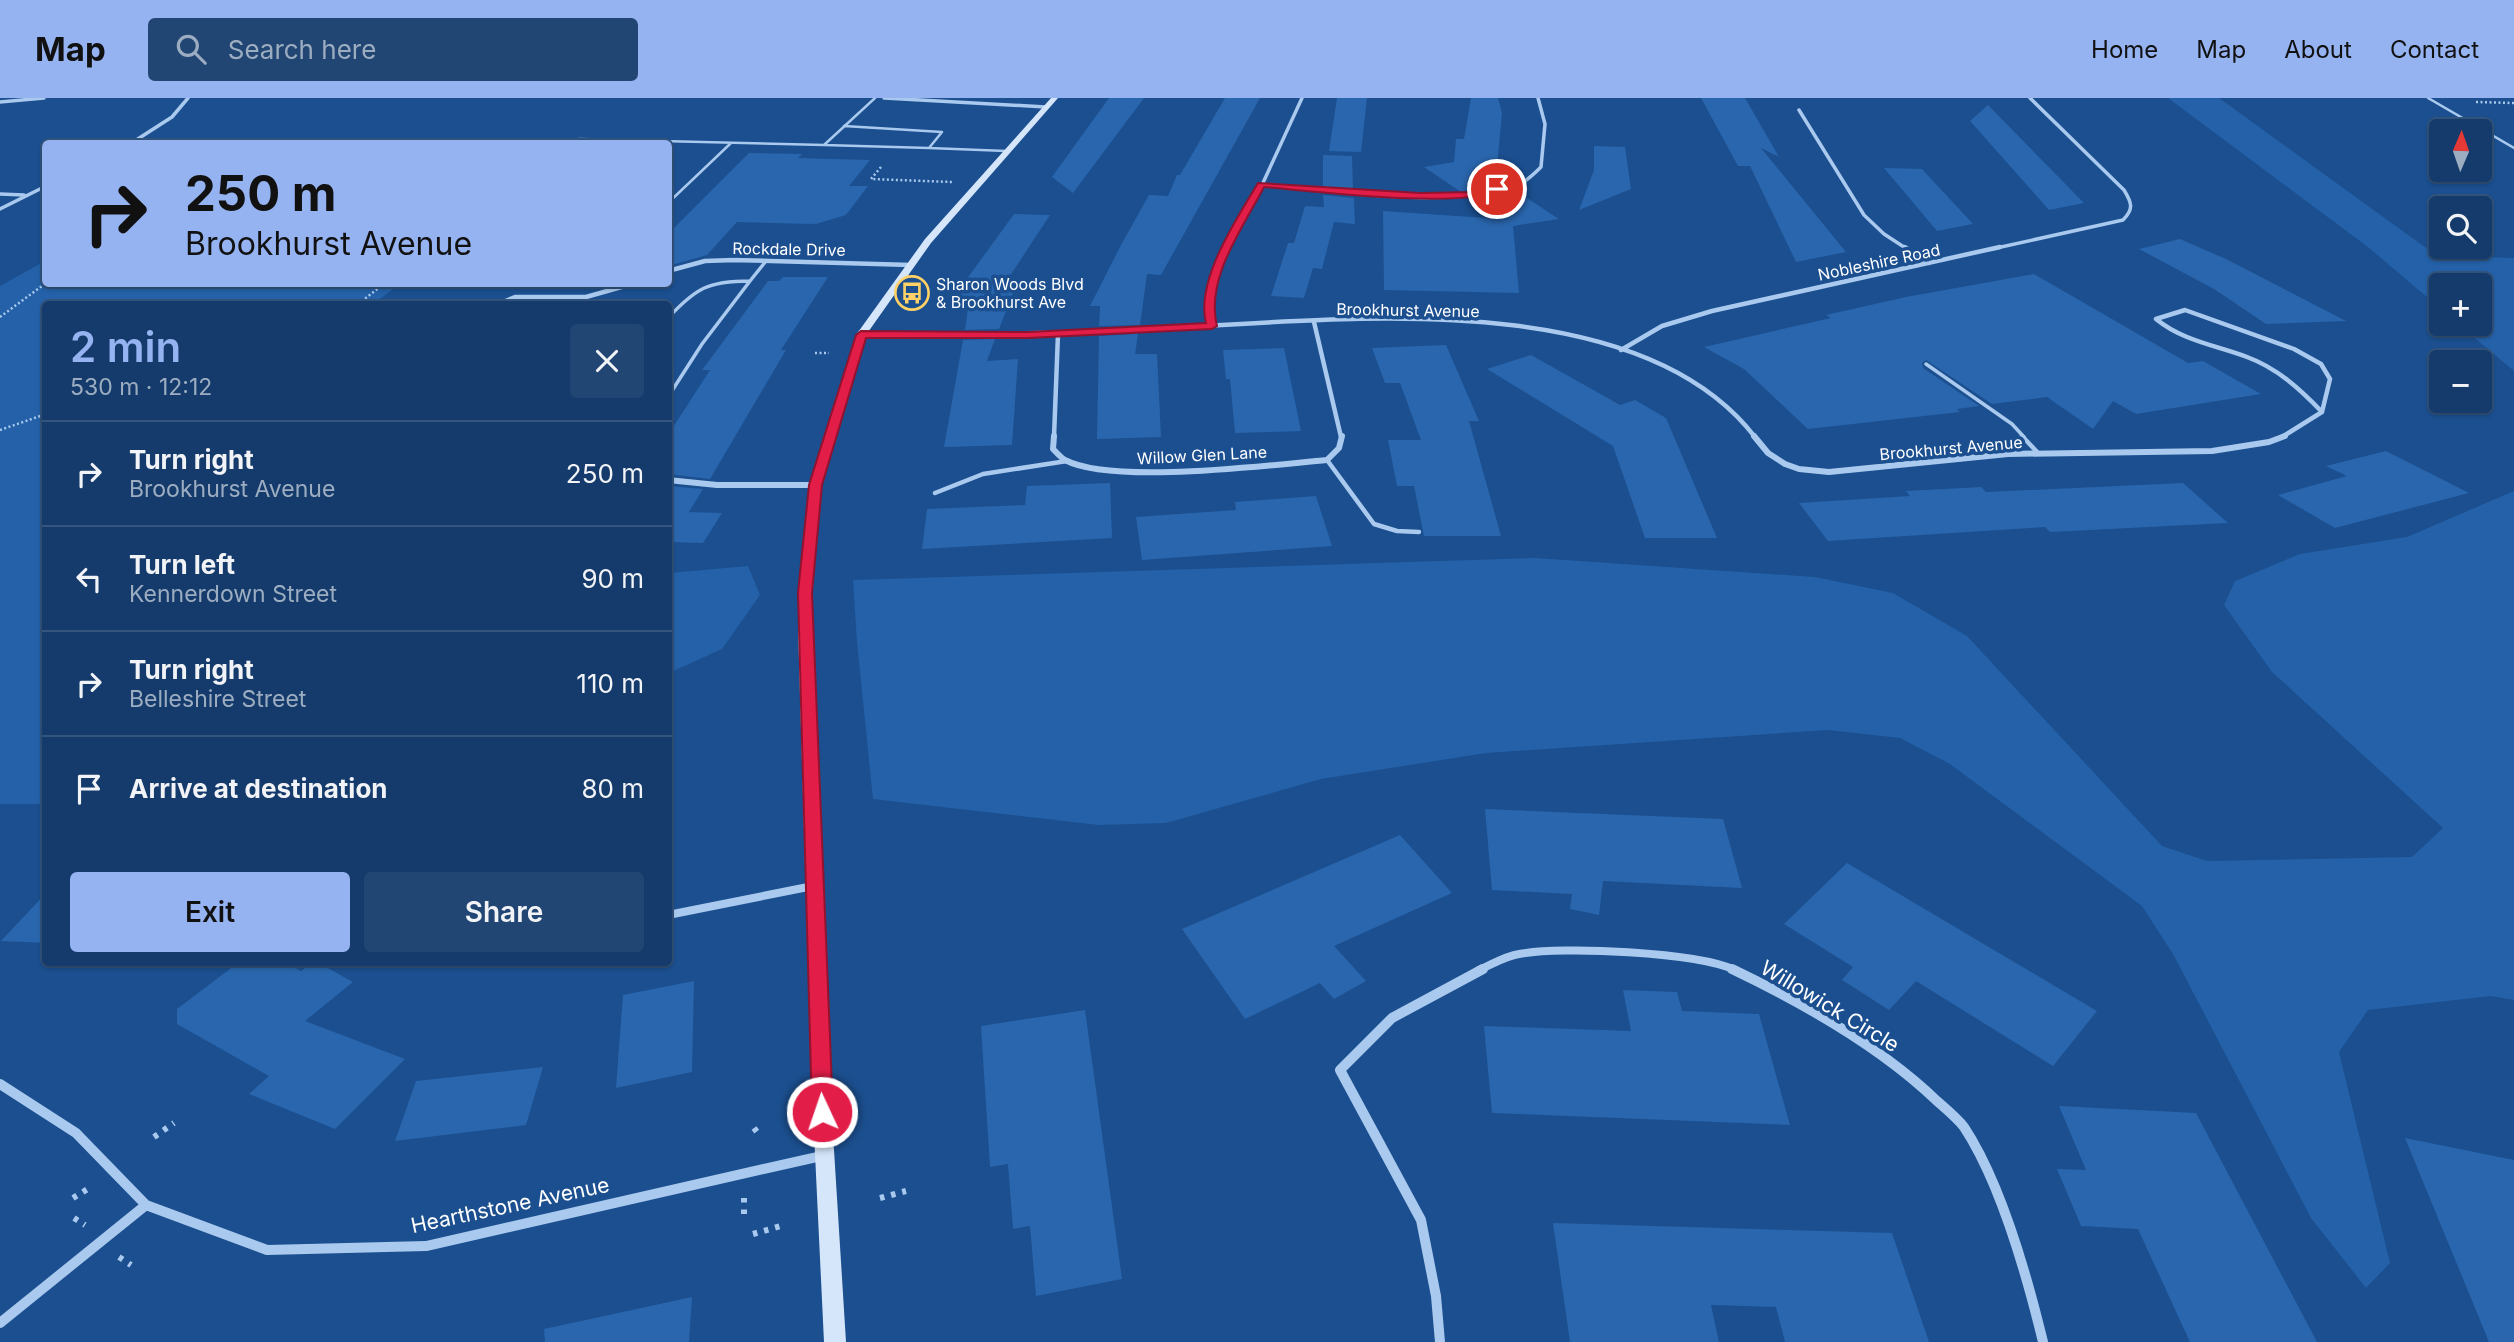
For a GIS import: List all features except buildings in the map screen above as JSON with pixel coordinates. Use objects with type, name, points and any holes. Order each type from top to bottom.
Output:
[{"type":"street","points":[[0,102],[44,98]]},
{"type":"street","points":[[136,140],[172,117],[188,98]]},
{"type":"street","points":[[884,98],[1051,103]]},
{"type":"street","points":[[1212,326],[1209,314],[1215,271],[1262,184],[1302,98]]},
{"type":"street","points":[[1262,184],[1420,196],[1475,195],[1519,184],[1541,167],[1545,124],[1538,98]]},
{"type":"street","name":"Nobleshire Road","points":[[1621,350],[1662,326],[1712,311],[2123,220],[2131,212],[2130,198],[2030,98]]},
{"type":"street","points":[[835,1342],[824,1155],[804,626],[815,485],[861,335],[928,241],[1051,103]]},
{"type":"street","points":[[1799,110],[1864,215],[1884,234],[1930,263]]},
{"type":"street","points":[[0,209],[42,188]]},
{"type":"street","points":[[0,194],[28,195]]},
{"type":"street","name":"Rockdale Drive","points":[[672,270],[705,261],[911,265]]},
{"type":"street","points":[[505,301],[515,297],[586,297],[621,287]]},
{"type":"street","points":[[2185,310],[2294,349],[2321,364],[2330,379],[2322,412],[2299,386],[2274,370],[2247,357],[2187,339],[2157,318],[2185,310]]},
{"type":"street","name":"Brookhurst Avenue","points":[[861,335],[1058,334],[1380,319],[1493,324],[1567,336],[1621,350],[1674,371],[1725,403],[1744,420],[1768,453],[1784,464],[1809,471],[1834,471],[1947,458],[2038,453],[2189,455],[2274,442],[2322,412]]},
{"type":"street","points":[[1314,322],[1342,435],[1339,448],[1327,460]]},
{"type":"street","points":[[1058,334],[1054,450],[1066,461]]},
{"type":"street","name":"Willow Glen Lane","points":[[1066,461],[1089,468],[1152,471],[1327,460]]},
{"type":"street","points":[[672,480],[717,485],[815,485]]},
{"type":"street","points":[[672,914],[814,886]]},
{"type":"street","name":"Willowick Circle","points":[[1440,1342],[1436,1296],[1421,1220],[1340,1070],[1392,1018],[1475,972],[1517,954],[1568,950],[1677,957],[1730,968],[1781,992],[1908,1073],[1963,1126],[1996,1191],[2031,1293],[2043,1342]]},
{"type":"street","name":"Hearthstone Avenue","points":[[0,1084],[76,1133],[146,1206],[267,1250],[426,1247],[824,1155]]},
{"type":"street","points":[[0,1323],[146,1206]]},
{"type":"lane","points":[[824,145],[875,98]]},
{"type":"lane","points":[[2428,98],[2514,148]]},
{"type":"lane","points":[[844,126],[942,132],[929,148]]},
{"type":"lane","points":[[578,140],[617,140]]},
{"type":"lane","points":[[672,141],[1006,151]]},
{"type":"lane","points":[[672,199],[731,143]]},
{"type":"lane","points":[[672,391],[702,344],[766,261]]},
{"type":"lane","points":[[672,314],[690,294],[706,282],[750,281]]},
{"type":"lane","points":[[1926,364],[2012,424],[2038,453]]},
{"type":"lane","points":[[1327,460],[1374,524],[1396,531],[1419,532]]},
{"type":"lane","points":[[935,493],[956,481],[1007,467],[1066,461]]},
{"type":"path","points":[[2509,103],[2514,106]]},
{"type":"path","points":[[898,147],[871,179],[952,182]]},
{"type":"path","points":[[0,317],[42,286]]},
{"type":"path","points":[[362,301],[380,287]]},
{"type":"path","points":[[815,353],[829,353]]},
{"type":"path","points":[[0,430],[42,415]]},
{"type":"path","points":[[154,1137],[174,1123]]},
{"type":"path","points":[[754,1128],[760,1136]]},
{"type":"path","points":[[73,1198],[91,1187]]},
{"type":"path","points":[[880,1198],[906,1191]]},
{"type":"path","points":[[744,1197],[744,1215]]},
{"type":"path","points":[[74,1217],[85,1225]]},
{"type":"path","points":[[753,1234],[784,1225]]},
{"type":"path","points":[[118,1257],[131,1265]]},
{"type":"shaded area","points":[[2168,98],[2219,98],[2429,250],[2429,259],[2514,258],[2514,371],[2472,336],[2492,336],[2492,273],[2429,273],[2429,299],[2368,247]]},
{"type":"shaded area","points":[[42,263],[42,287],[396,287],[377,301],[42,301],[42,804],[0,804],[0,286]]},
{"type":"shaded area","points":[[2514,491],[2514,1000],[2491,996],[2368,1010],[2339,1052],[2390,1263],[2366,1288],[2311,1218],[2173,954],[2142,906],[1950,764],[1900,738],[1828,730],[1486,753],[1321,779],[1166,823],[1099,825],[873,799],[853,580],[1535,558],[1815,577],[1893,593],[1967,636],[2162,846],[2207,861],[2412,857],[2443,828],[2272,672],[2224,605],[2235,581],[2300,554],[2407,537]]},
{"type":"shaded area","points":[[748,566],[760,595],[722,649],[672,672],[672,573]]},
{"type":"place","name":"Sharon Woods Blvd & Brookhurst Ave","points":[[912,293]]},
{"type":"route","points":[[822,1112],[805,593],[815,485],[861,335],[1028,335],[1212,326],[1209,314],[1215,271],[1262,184],[1420,196],[1475,195],[1497,189]]}]
